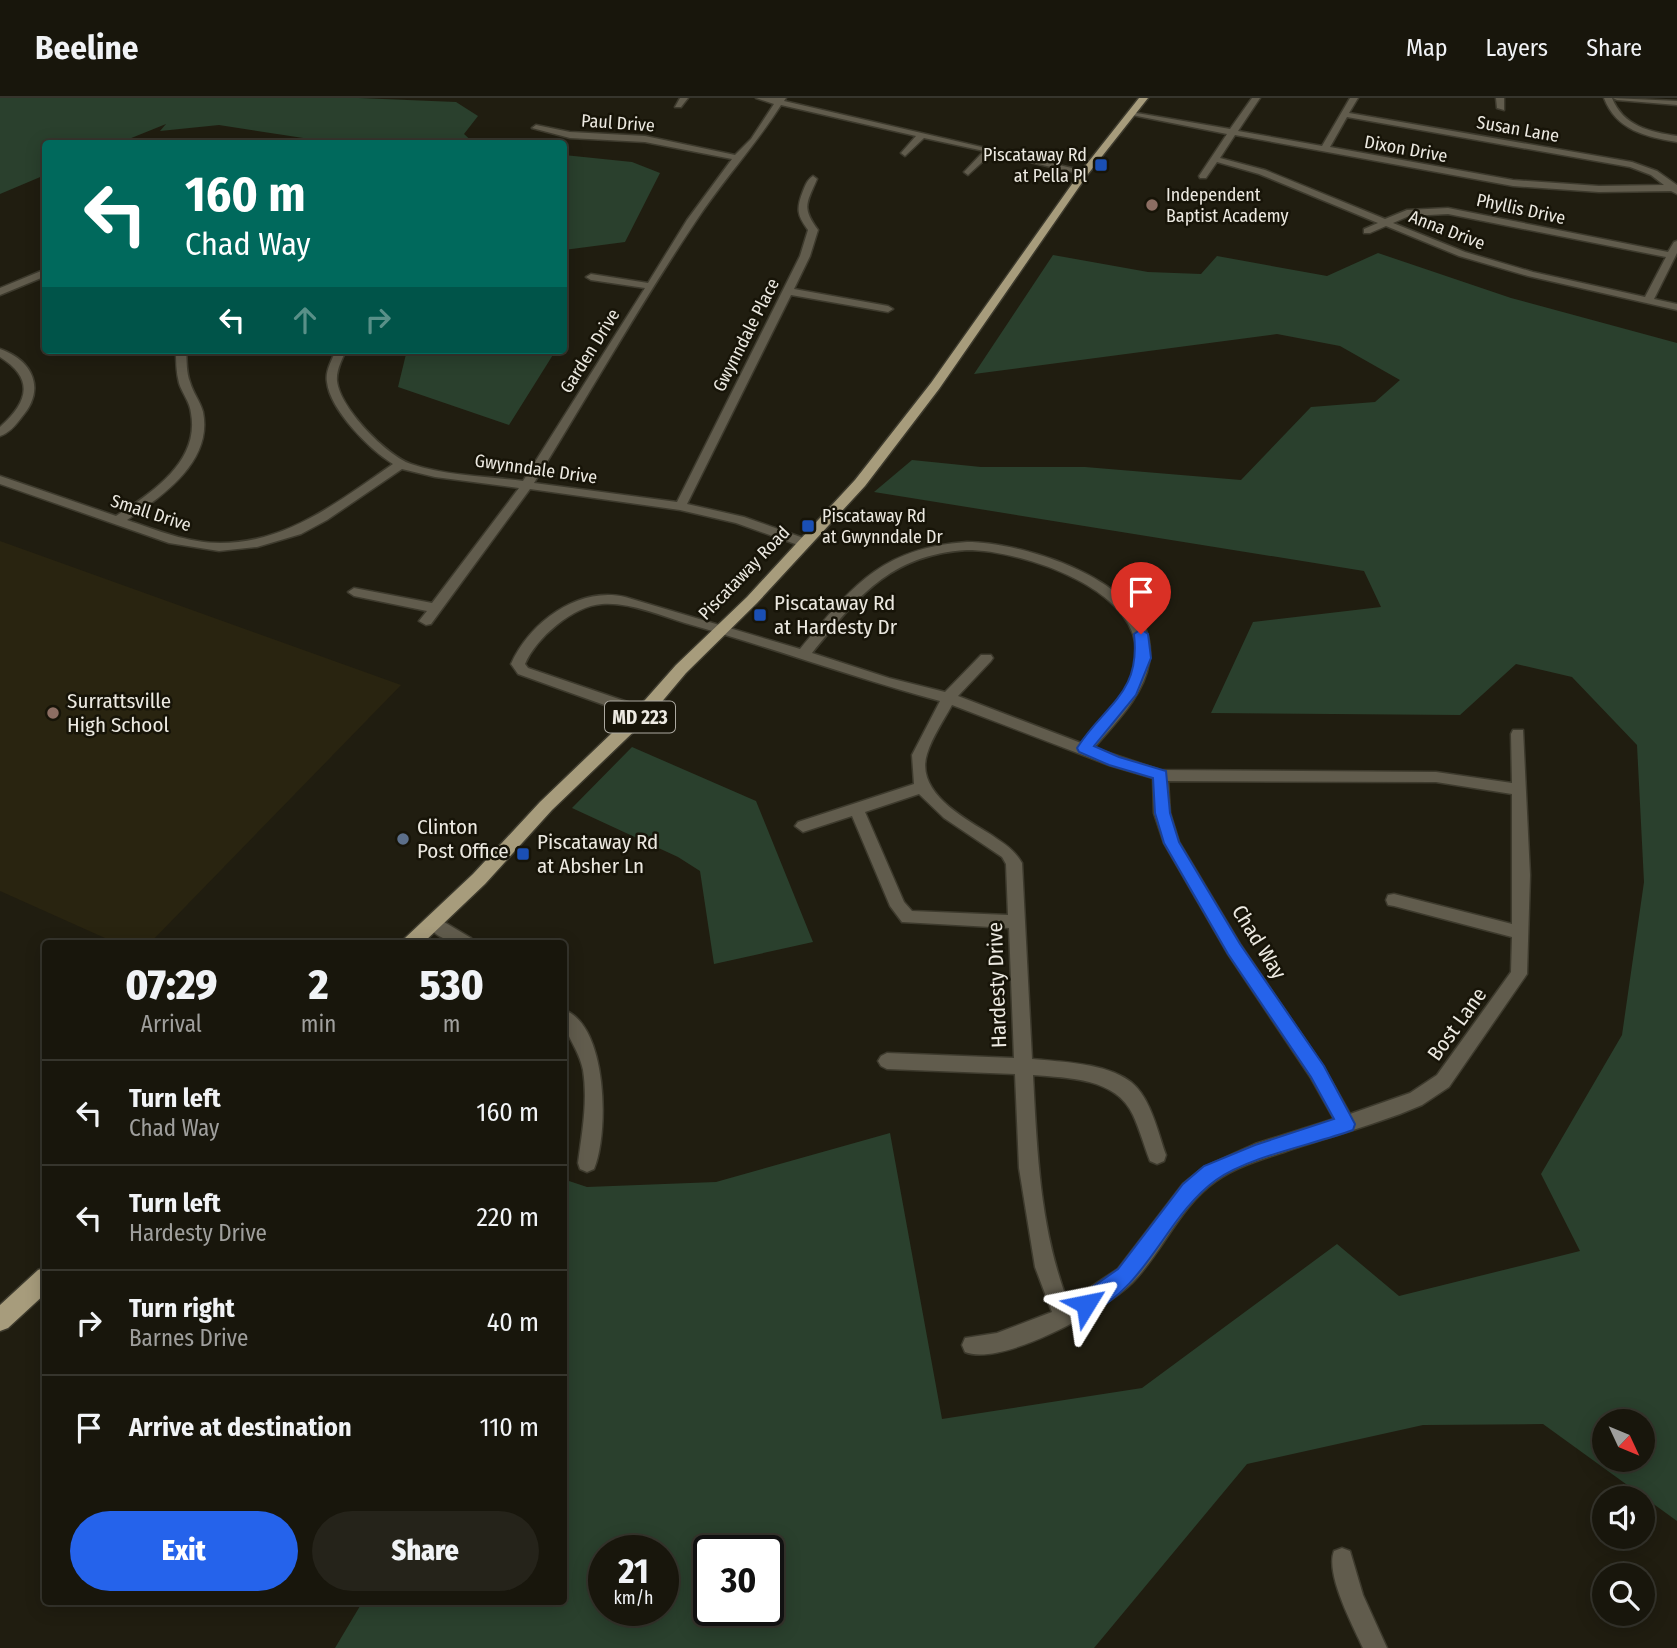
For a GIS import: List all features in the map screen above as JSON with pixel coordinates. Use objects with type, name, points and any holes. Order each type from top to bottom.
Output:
[{"type":"main road","name":"Piscataway Road","points":[[414,940],[546,806],[643,713],[681,669],[805,543],[895,441],[1085,172],[1144,98]]},
{"type":"main road","points":[[0,1320],[42,1282]]},
{"type":"street","points":[[760,98],[781,100],[1085,172]]},
{"type":"street","points":[[1203,176],[1255,98]]},
{"type":"street","points":[[1324,150],[1347,115],[1354,98]]},
{"type":"street","points":[[1608,98],[1610,108],[1621,121],[1653,134],[1677,139]]},
{"type":"street","points":[[1617,98],[1677,103]]},
{"type":"street","name":"Garden Drive","points":[[426,621],[527,485],[692,220],[737,158],[754,141],[781,100]]},
{"type":"street","name":"Dixon Drive","points":[[1131,114],[1230,134],[1532,185],[1617,190],[1676,189]]},
{"type":"street","name":"Susan Lane","points":[[1347,115],[1616,162],[1647,170],[1676,189]]},
{"type":"street","name":"Paul Drive","points":[[537,128],[570,135],[633,137],[737,158]]},
{"type":"street","points":[[905,153],[922,135]]},
{"type":"street","points":[[968,172],[989,151]]},
{"type":"street","name":"Anna Drive","points":[[1214,159],[1262,172],[1462,254],[1497,265],[1677,307]]},
{"type":"street","name":"Gwynndale Place","points":[[680,506],[788,291],[813,232],[813,228],[801,213],[801,207],[813,179]]},
{"type":"street","name":"Phyllis Drive","points":[[1367,231],[1385,221],[1415,211],[1448,211],[1670,255]]},
{"type":"street","points":[[1648,301],[1677,244]]},
{"type":"street","points":[[0,292],[42,274]]},
{"type":"street","points":[[591,277],[651,286]]},
{"type":"street","points":[[788,291],[888,309]]},
{"type":"street","points":[[0,352],[25,370],[31,390],[23,410],[0,433]]},
{"type":"street","points":[[118,520],[157,492],[181,468],[195,446],[198,438],[198,413],[183,377],[181,354]]},
{"type":"street","name":"Gwynndale Drive","points":[[340,354],[332,385],[347,414],[401,464],[435,473],[680,506],[740,520],[805,543]]},
{"type":"street","name":"Small Drive","points":[[0,480],[187,544],[219,547],[285,535],[310,524],[401,464]]},
{"type":"street","points":[[803,655],[873,577],[897,562],[915,555],[957,547],[989,547],[1027,554],[1074,572],[1103,589],[1128,614],[1141,634],[1144,658],[1129,695],[1084,748]]},
{"type":"street","points":[[354,592],[436,608]]},
{"type":"street","points":[[643,713],[523,671],[518,664],[522,655],[562,611],[577,605],[609,599],[722,629],[886,682],[948,698],[1114,761],[1160,775],[1424,776],[1518,789]]},
{"type":"street","points":[[803,826],[923,787],[919,755],[948,698],[986,658]]},
{"type":"street","name":"Bost Lane","points":[[972,1345],[997,1343],[1034,1331],[1064,1317],[1107,1290],[1125,1276],[1190,1190],[1211,1173],[1255,1153],[1416,1099],[1443,1081],[1519,974],[1522,875],[1518,734]]},
{"type":"street","name":"Chad Way","points":[[1160,775],[1162,813],[1172,843],[1234,949],[1317,1072],[1346,1124]]},
{"type":"street","name":"Hardesty Drive","points":[[923,787],[951,813],[1007,853],[1017,874],[1024,1116],[1033,1206],[1045,1267],[1064,1317]]},
{"type":"street","points":[[857,810],[898,906],[908,917],[1017,922]]},
{"type":"street","points":[[1394,900],[1519,932]]},
{"type":"street","points":[[434,923],[460,940]]},
{"type":"street","points":[[567,1020],[590,1063],[596,1093],[587,1163]]},
{"type":"street","points":[[887,1061],[1024,1068],[1101,1076],[1124,1087],[1136,1102],[1157,1156]]},
{"type":"street","points":[[1342,1559],[1352,1597],[1375,1648]]},
{"type":"shaded area","points":[[0,541],[401,685],[153,940],[109,940],[0,891]]},
{"type":"green space","points":[[0,98],[359,98],[456,102],[478,116],[464,134],[471,140],[316,140],[219,125],[160,131],[166,124],[126,140],[42,140],[42,176],[0,194]]},
{"type":"green space","points":[[567,155],[632,162],[660,173],[625,242],[567,250]]},
{"type":"green space","points":[[1378,253],[1511,298],[1677,343],[1677,1521],[1655,1505],[1655,1486],[1629,1486],[1609,1472],[1656,1472],[1656,1409],[1592,1409],[1592,1459],[1543,1424],[1423,1425],[1247,1464],[1094,1648],[335,1648],[361,1605],[567,1605],[567,1180],[587,1187],[716,1182],[890,1133],[942,1419],[1142,1388],[1337,1244],[1399,1296],[1580,1251],[1541,1174],[1622,1035],[1644,882],[1637,745],[1572,677],[1516,664],[1460,715],[1211,713],[1253,622],[1381,607],[1364,571],[874,492],[912,460],[981,467],[1085,467],[1241,480],[1311,407],[1375,402],[1400,380],[1340,346],[1277,334],[974,374],[1053,255],[1148,272],[1201,274],[1217,256],[1327,276]]},
{"type":"green space","points":[[406,354],[553,354],[509,425],[398,387]]},
{"type":"green space","points":[[632,747],[756,801],[813,942],[714,964],[700,871],[678,857],[572,808]]},
{"type":"place","name":"Piscataway Rd at Pella Pl","points":[[1101,165]]},
{"type":"place","name":"Independent Baptist Academy","points":[[1152,205]]},
{"type":"place","name":"Piscataway Rd at Gwynndale Dr","points":[[808,526]]},
{"type":"place","name":"Piscataway Rd at Hardesty Dr","points":[[760,615]]},
{"type":"place","name":"Surrattsville High School","points":[[53,713]]},
{"type":"place","name":"Clinton Post Office","points":[[403,839]]},
{"type":"place","name":"Piscataway Rd at Absher Ln","points":[[523,854]]},
{"type":"route","points":[[1086,1304],[1125,1276],[1165,1227],[1190,1190],[1211,1173],[1255,1153],[1346,1124],[1317,1072],[1234,949],[1172,843],[1162,813],[1160,775],[1114,761],[1084,748],[1129,695],[1144,658],[1141,634]]}]
